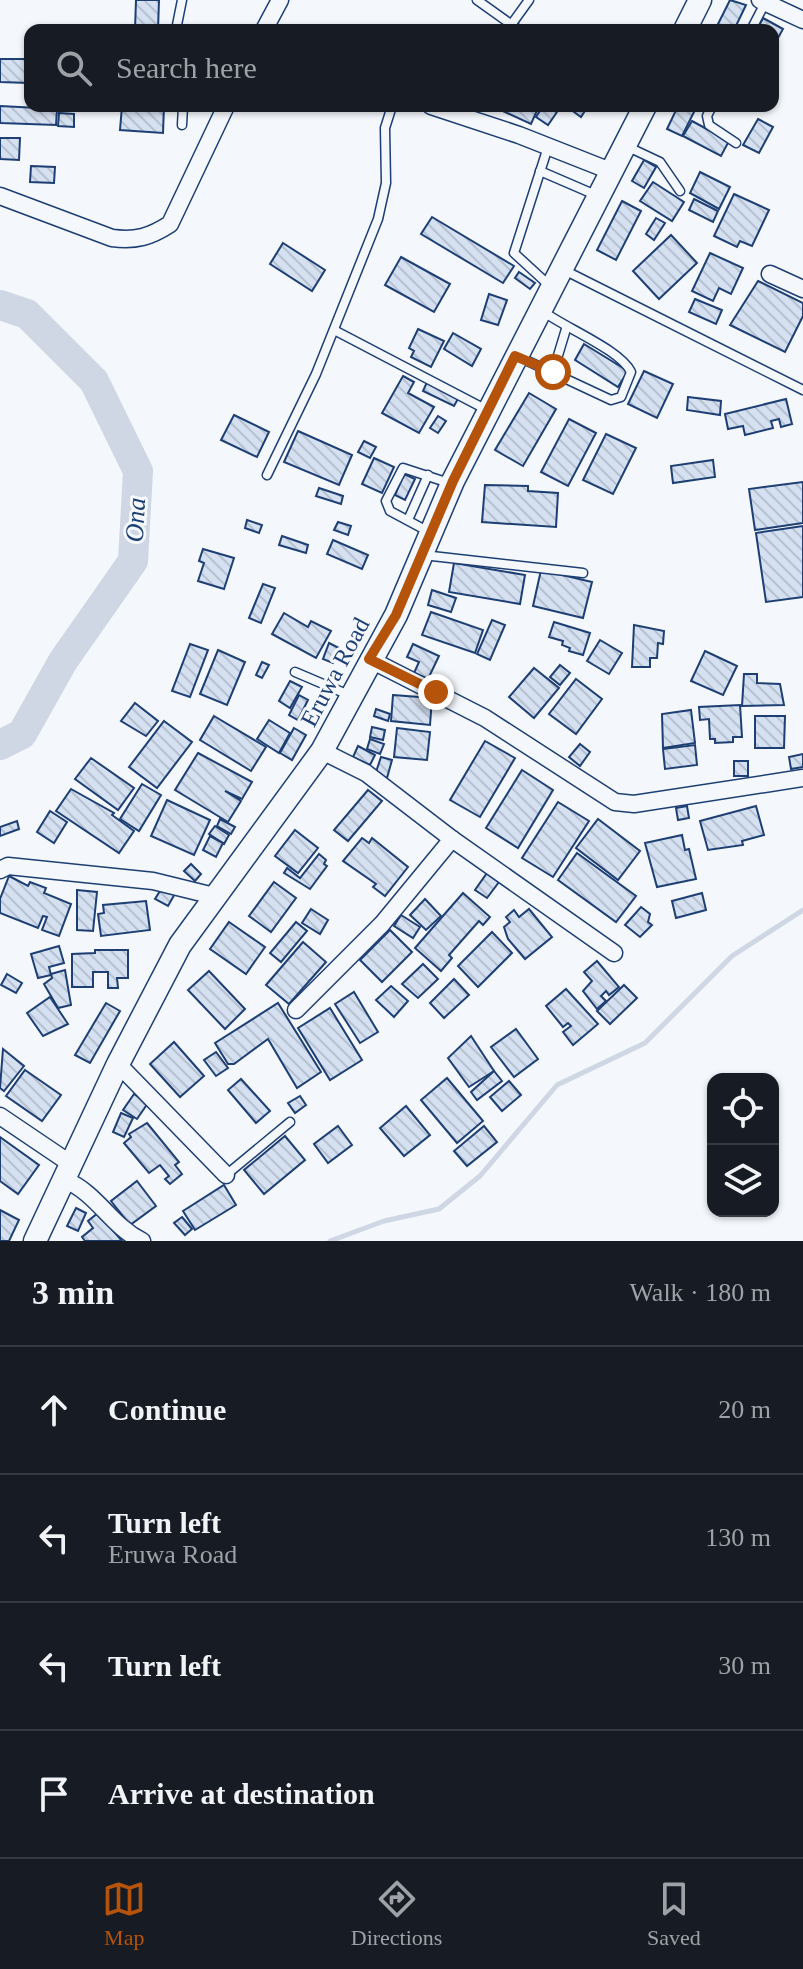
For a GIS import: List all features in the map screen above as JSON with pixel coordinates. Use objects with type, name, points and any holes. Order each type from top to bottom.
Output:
[{"type":"main road","points":[[688,24],[700,0]]},
{"type":"main road","name":"Eruwa Road","points":[[35,1241],[118,1064],[180,945],[322,751],[369,659],[396,615],[452,484],[642,112]]},
{"type":"street","points":[[267,24],[280,0]]},
{"type":"street","points":[[763,1],[803,20]]},
{"type":"street","points":[[0,196],[112,238],[130,241],[152,236],[170,224],[223,112]]},
{"type":"street","points":[[448,112],[613,172]]},
{"type":"street","points":[[770,274],[803,289]]},
{"type":"street","points":[[369,659],[485,718],[615,802],[634,804],[803,778]]},
{"type":"street","points":[[322,751],[366,773],[452,839],[614,953]]},
{"type":"street","points":[[296,1010],[382,924],[452,839]]},
{"type":"street","points":[[0,870],[18,867],[153,881],[214,896]]},
{"type":"street","points":[[118,1064],[226,1175]]},
{"type":"street","points":[[0,1116],[68,1172],[128,1234],[142,1241]]},
{"type":"lane","points":[[177,24],[182,0]]},
{"type":"lane","points":[[477,0],[510,24]]},
{"type":"lane","points":[[517,24],[529,0]]},
{"type":"lane","points":[[753,24],[763,1]]},
{"type":"lane","points":[[182,125],[183,112]]},
{"type":"lane","points":[[267,475],[334,330],[384,199],[385,128],[390,112]]},
{"type":"lane","points":[[709,112],[709,125],[736,143]]},
{"type":"lane","points":[[625,146],[660,162],[680,191]]},
{"type":"lane","points":[[548,147],[514,253],[520,263],[803,390]]},
{"type":"lane","points":[[540,171],[600,197]]},
{"type":"lane","points":[[515,356],[611,400],[621,397],[631,372],[625,361],[566,329],[540,309]]},
{"type":"lane","points":[[553,372],[566,329]]},
{"type":"lane","points":[[334,330],[489,411]]},
{"type":"lane","points":[[431,533],[387,506],[399,472],[409,468],[452,484]]},
{"type":"lane","points":[[408,520],[428,475]]},
{"type":"lane","points":[[422,555],[583,573]]},
{"type":"lane","points":[[295,672],[350,695]]},
{"type":"lane","points":[[226,1175],[290,1122]]},
{"type":"building","points":[[136,0],[159,0],[158,24],[135,24]]},
{"type":"building","points":[[730,0],[746,5],[737,24],[718,24]]},
{"type":"building","points":[[763,18],[774,24],[760,24]]},
{"type":"building","points":[[0,59],[24,59],[24,83],[0,82]]},
{"type":"building","points":[[0,106],[24,107],[24,112],[57,112],[56,125],[0,123]]},
{"type":"building","points":[[122,112],[164,112],[163,133],[120,130]]},
{"type":"building","points":[[505,112],[536,112],[531,124]]},
{"type":"building","points":[[539,112],[557,112],[548,125],[536,117]]},
{"type":"building","points":[[675,112],[694,112],[682,136],[667,129]]},
{"type":"building","points":[[59,113],[74,114],[74,127],[58,126]]},
{"type":"building","points":[[758,119],[773,127],[759,153],[743,145]]},
{"type":"building","points":[[692,121],[729,141],[721,156],[683,136]]},
{"type":"building","points":[[0,138],[20,138],[19,160],[0,159]]},
{"type":"building","points":[[644,160],[656,167],[644,188],[632,181]]},
{"type":"building","points":[[31,166],[55,167],[54,183],[30,182]]},
{"type":"building","points":[[700,172],[730,187],[719,209],[690,193]]},
{"type":"building","points":[[653,182],[684,202],[672,221],[640,201]]},
{"type":"building","points":[[734,194],[769,210],[752,246],[740,241],[737,247],[714,236]]},
{"type":"building","points":[[694,199],[718,211],[713,222],[689,210]]},
{"type":"building","points":[[622,201],[641,211],[616,260],[597,250]]},
{"type":"building","points":[[432,217],[514,266],[503,283],[421,234]]},
{"type":"building","points":[[656,218],[665,223],[654,240],[646,234]]},
{"type":"building","points":[[671,235],[697,263],[659,299],[633,271]]},
{"type":"building","points":[[283,243],[325,270],[312,291],[270,264]]},
{"type":"building","points":[[710,253],[743,268],[731,294],[719,288],[713,301],[692,291]]},
{"type":"building","points":[[401,257],[450,284],[434,312],[385,285]]},
{"type":"building","points":[[519,272],[535,283],[530,289],[515,278]]},
{"type":"building","points":[[758,281],[803,303],[803,316],[785,352],[730,325]]},
{"type":"building","points":[[489,294],[507,300],[498,325],[481,320]]},
{"type":"building","points":[[695,299],[722,310],[716,324],[689,312]]},
{"type":"building","points":[[418,329],[444,341],[431,367],[411,357],[414,351],[409,348]]},
{"type":"building","points":[[453,333],[481,349],[472,366],[444,349]]},
{"type":"building","points":[[584,344],[628,371],[618,387],[575,360]]},
{"type":"building","points":[[644,371],[673,384],[657,418],[628,404]]},
{"type":"building","points":[[403,376],[414,382],[408,393],[434,407],[419,433],[382,413]]},
{"type":"building","points":[[427,382],[459,397],[454,406],[423,391]]},
{"type":"building","points":[[529,393],[556,409],[523,466],[495,450]]},
{"type":"building","points":[[688,397],[721,401],[720,415],[687,410]]},
{"type":"building","points":[[786,399],[792,424],[781,427],[779,419],[771,421],[773,428],[745,435],[743,426],[728,429],[725,414]]},
{"type":"building","points":[[234,415],[269,432],[257,457],[221,440]]},
{"type":"building","points":[[438,416],[446,421],[438,433],[430,428]]},
{"type":"building","points":[[569,419],[596,433],[568,486],[541,472]]},
{"type":"building","points":[[298,431],[352,455],[339,485],[284,462]]},
{"type":"building","points":[[606,434],[636,448],[613,494],[583,480]]},
{"type":"building","points":[[364,441],[376,447],[370,458],[358,452]]},
{"type":"building","points":[[374,458],[394,467],[382,493],[362,484]]},
{"type":"building","points":[[713,460],[715,477],[673,483],[671,466]]},
{"type":"building","points":[[404,474],[415,479],[405,500],[395,495]]},
{"type":"building","points":[[803,482],[803,523],[755,530],[749,489]]},
{"type":"building","points":[[485,485],[528,486],[528,491],[558,493],[556,527],[482,522]]},
{"type":"building","points":[[319,488],[343,496],[341,504],[316,496]]},
{"type":"building","points":[[247,520],[262,525],[259,533],[245,528]]},
{"type":"building","points":[[338,522],[351,526],[348,535],[334,530]]},
{"type":"building","points":[[803,526],[803,597],[766,602],[756,533]]},
{"type":"building","points":[[282,536],[308,545],[306,553],[279,545]]},
{"type":"building","points":[[333,540],[368,555],[362,569],[327,554]]},
{"type":"building","points":[[203,549],[234,558],[224,589],[198,581],[204,563],[199,561]]},
{"type":"building","points":[[454,563],[525,575],[520,604],[449,592]]},
{"type":"building","points":[[541,570],[592,582],[583,618],[533,606]]},
{"type":"building","points":[[263,584],[275,588],[261,623],[249,618]]},
{"type":"building","points":[[432,590],[456,598],[451,612],[428,605]]},
{"type":"building","points":[[431,612],[483,630],[475,653],[422,635]]},
{"type":"building","points":[[284,613],[308,627],[311,621],[331,631],[316,658],[272,634]]},
{"type":"building","points":[[492,620],[505,625],[490,660],[477,654]]},
{"type":"building","points":[[554,622],[590,633],[583,655],[569,651],[570,648],[562,645],[563,641],[549,637]]},
{"type":"building","points":[[634,625],[664,631],[663,644],[658,643],[657,658],[650,658],[650,667],[632,667]]},
{"type":"building","points":[[600,640],[622,653],[609,674],[587,661]]},
{"type":"building","points":[[329,643],[339,648],[333,663],[323,659]]},
{"type":"building","points":[[190,644],[208,650],[190,697],[172,691]]},
{"type":"building","points":[[413,644],[439,656],[428,679],[414,673],[419,662],[407,657]]},
{"type":"building","points":[[218,650],[245,662],[227,705],[200,694]]},
{"type":"building","points":[[705,651],[737,666],[723,695],[691,681]]},
{"type":"building","points":[[262,662],[269,665],[262,678],[256,675]]},
{"type":"building","points":[[560,665],[570,673],[560,685],[550,677]]},
{"type":"building","points":[[534,668],[559,688],[534,718],[509,697]]},
{"type":"building","points":[[744,674],[757,674],[757,683],[780,684],[784,705],[742,706]]},
{"type":"building","points":[[576,679],[602,699],[576,734],[549,714]]},
{"type":"building","points":[[290,681],[302,687],[290,708],[279,701]]},
{"type":"building","points":[[299,695],[308,700],[298,720],[289,715]]},
{"type":"building","points":[[393,695],[432,698],[430,725],[391,721]]},
{"type":"building","points":[[135,703],[158,721],[146,736],[121,721]]},
{"type":"building","points":[[740,705],[742,737],[733,737],[733,742],[715,743],[715,739],[710,739],[709,719],[700,720],[699,707]]},
{"type":"building","points":[[376,709],[390,714],[388,721],[374,716]]},
{"type":"building","points":[[691,710],[695,743],[663,748],[662,714]]},
{"type":"building","points":[[214,716],[266,747],[251,771],[200,740]]},
{"type":"building","points":[[755,716],[785,716],[784,748],[755,748]]},
{"type":"building","points":[[269,720],[290,733],[279,753],[257,739]]},
{"type":"building","points":[[164,721],[192,742],[157,788],[129,767]]},
{"type":"building","points":[[372,727],[385,730],[383,740],[370,737]]},
{"type":"building","points":[[294,728],[306,735],[292,760],[280,753]]},
{"type":"building","points":[[397,728],[430,732],[427,760],[394,757]]},
{"type":"building","points":[[370,739],[384,744],[380,754],[367,749]]},
{"type":"building","points":[[485,741],[515,758],[480,817],[450,800]]},
{"type":"building","points":[[580,744],[590,752],[580,766],[569,757]]},
{"type":"building","points":[[695,745],[697,765],[665,769],[663,749]]},
{"type":"building","points":[[358,746],[375,755],[370,765],[353,757]]},
{"type":"building","points":[[198,753],[252,782],[242,799],[225,791],[241,801],[228,822],[175,790]]},
{"type":"building","points":[[803,754],[803,767],[791,769],[789,757]]},
{"type":"building","points":[[381,757],[392,760],[387,778],[375,775]]},
{"type":"building","points":[[91,758],[134,788],[118,810],[75,779]]},
{"type":"building","points":[[734,761],[748,761],[748,776],[734,776]]},
{"type":"building","points":[[522,770],[553,790],[518,848],[486,828]]},
{"type":"building","points":[[142,784],[161,795],[139,831],[120,819]]},
{"type":"building","points":[[71,789],[114,813],[112,815],[134,831],[119,853],[56,811]]},
{"type":"building","points":[[368,790],[382,801],[348,841],[334,830]]},
{"type":"building","points":[[167,800],[210,820],[194,855],[151,836]]},
{"type":"building","points":[[558,802],[589,821],[553,877],[522,858]]},
{"type":"building","points":[[687,806],[689,818],[678,820],[676,808]]},
{"type":"building","points":[[756,806],[764,835],[742,841],[743,845],[708,850],[700,821]]},
{"type":"building","points":[[50,811],[67,822],[54,843],[37,832]]},
{"type":"building","points":[[220,819],[235,827],[231,834],[217,826]]},
{"type":"building","points":[[598,819],[640,851],[618,880],[576,848]]},
{"type":"building","points":[[17,821],[19,829],[0,836],[0,827]]},
{"type":"building","points":[[215,826],[229,835],[224,844],[209,834]]},
{"type":"building","points":[[295,830],[318,848],[298,873],[275,856]]},
{"type":"building","points":[[682,835],[685,850],[689,849],[696,879],[657,887],[645,843]]},
{"type":"building","points":[[210,836],[223,843],[216,857],[203,850]]},
{"type":"building","points":[[362,838],[369,843],[372,838],[408,867],[385,896],[373,887],[376,884],[343,861]]},
{"type":"building","points":[[577,853],[636,896],[616,922],[558,880]]},
{"type":"building","points":[[319,854],[326,860],[324,864],[327,866],[310,889],[284,873],[287,868],[300,878]]},
{"type":"building","points":[[191,864],[201,874],[195,881],[184,871]]},
{"type":"building","points":[[487,873],[499,882],[487,898],[475,890]]},
{"type":"building","points":[[9,876],[28,886],[30,882],[46,888],[44,893],[71,904],[59,936],[42,930],[47,917],[43,916],[38,928],[0,913],[0,899]]},
{"type":"building","points":[[274,882],[296,898],[271,932],[249,916]]},
{"type":"building","points":[[165,883],[177,890],[168,906],[155,899]]},
{"type":"building","points":[[77,890],[97,892],[93,931],[77,930]]},
{"type":"building","points":[[463,893],[490,917],[483,925],[479,921],[449,955],[452,958],[441,971],[415,948]]},
{"type":"building","points":[[702,893],[706,910],[676,918],[672,901]]},
{"type":"building","points":[[425,899],[441,916],[426,930],[410,915]]},
{"type":"building","points":[[146,901],[150,930],[101,936],[98,914],[104,913],[103,905]]},
{"type":"building","points":[[641,907],[650,914],[648,922],[652,925],[640,937],[625,925]]},
{"type":"building","points":[[311,909],[328,920],[320,934],[302,923]]},
{"type":"building","points":[[529,909],[552,937],[525,959],[508,939],[504,927],[510,922],[506,917],[514,910],[519,917]]},
{"type":"building","points":[[401,915],[420,927],[413,938],[394,926]]},
{"type":"building","points":[[229,922],[265,947],[246,974],[210,949]]},
{"type":"building","points":[[296,922],[307,931],[281,962],[270,953]]},
{"type":"building","points":[[390,930],[412,952],[382,982],[360,960]]},
{"type":"building","points":[[492,932],[512,953],[478,987],[458,966]]},
{"type":"building","points":[[303,942],[326,962],[289,1004],[266,985]]},
{"type":"building","points":[[59,946],[64,963],[49,967],[51,975],[38,978],[31,954]]},
{"type":"building","points":[[95,950],[128,950],[128,978],[117,978],[118,988],[108,988],[108,972],[93,972],[93,987],[72,987],[72,954],[95,953]]},
{"type":"building","points":[[597,961],[619,987],[609,995],[606,991],[601,996],[606,1001],[597,1009],[583,991],[592,981],[584,972]]},
{"type":"building","points":[[423,964],[438,979],[418,998],[402,984]]},
{"type":"building","points":[[65,970],[71,1005],[58,1008],[44,984],[52,978],[51,974]]},
{"type":"building","points":[[209,971],[245,1009],[225,1029],[188,990]]},
{"type":"building","points":[[7,974],[22,983],[16,993],[1,985]]},
{"type":"building","points":[[454,979],[469,995],[444,1018],[430,1003]]},
{"type":"building","points":[[624,985],[637,998],[610,1024],[597,1011]]},
{"type":"building","points":[[391,986],[408,1001],[394,1017],[376,1000]]},
{"type":"building","points":[[566,989],[598,1024],[573,1045],[563,1032],[571,1026],[568,1023],[563,1027],[546,1006]]},
{"type":"building","points":[[354,992],[378,1032],[360,1043],[335,1004]]},
{"type":"building","points":[[50,997],[68,1024],[43,1036],[27,1013]]},
{"type":"building","points":[[106,1003],[120,1011],[90,1063],[75,1055]]},
{"type":"building","points":[[278,1003],[321,1072],[297,1088],[268,1039],[234,1064],[228,1064],[215,1043]]},
{"type":"building","points":[[330,1008],[362,1060],[330,1080],[298,1028]]},
{"type":"building","points":[[516,1029],[538,1059],[514,1077],[491,1047]]},
{"type":"building","points":[[471,1036],[494,1071],[469,1087],[448,1058]]},
{"type":"building","points":[[174,1042],[204,1076],[180,1097],[150,1064]]},
{"type":"building","points":[[3,1049],[24,1066],[4,1091],[0,1088]]},
{"type":"building","points":[[216,1052],[228,1068],[216,1076],[204,1060]]},
{"type":"building","points":[[25,1070],[61,1095],[42,1121],[6,1096]]},
{"type":"building","points":[[494,1071],[502,1081],[477,1100],[471,1092]]},
{"type":"building","points":[[447,1078],[483,1121],[457,1143],[421,1100]]},
{"type":"building","points":[[241,1079],[270,1111],[256,1123],[228,1090]]},
{"type":"building","points":[[509,1081],[521,1095],[502,1111],[490,1097]]},
{"type":"building","points":[[134,1094],[148,1103],[137,1119],[123,1110]]},
{"type":"building","points":[[300,1096],[306,1105],[295,1113],[288,1103]]},
{"type":"building","points":[[406,1106],[430,1135],[404,1156],[380,1128]]},
{"type":"building","points":[[121,1113],[133,1118],[124,1137],[113,1132]]},
{"type":"building","points":[[147,1123],[179,1162],[175,1165],[182,1174],[170,1184],[165,1179],[169,1176],[160,1165],[149,1173],[124,1143],[131,1137],[129,1134]]},
{"type":"building","points":[[338,1126],[352,1145],[328,1163],[314,1144]]},
{"type":"building","points":[[484,1126],[497,1142],[467,1166],[454,1151]]},
{"type":"building","points":[[285,1136],[305,1160],[264,1194],[244,1170]]},
{"type":"building","points":[[0,1137],[39,1165],[18,1194],[0,1181]]},
{"type":"building","points":[[137,1181],[156,1206],[130,1225],[111,1201]]},
{"type":"building","points":[[224,1185],[236,1205],[195,1230],[183,1211]]},
{"type":"building","points":[[76,1208],[86,1213],[78,1231],[67,1226]]},
{"type":"building","points":[[0,1210],[19,1220],[9,1241],[0,1241]]},
{"type":"building","points":[[98,1213],[122,1241],[85,1241],[82,1237],[93,1228],[88,1221]]},
{"type":"building","points":[[182,1217],[192,1229],[185,1235],[174,1223]]},
{"type":"waterway","name":"Ona","points":[[0,305],[27,314],[94,381],[138,471],[133,561],[63,661],[22,734],[0,745]]},
{"type":"waterway","points":[[330,1241],[384,1221],[439,1209],[480,1176],[557,1085],[645,1043],[732,956],[803,910]]},
{"type":"route","points":[[436,692],[369,659],[396,615],[453,481],[515,356],[553,372]]}]
